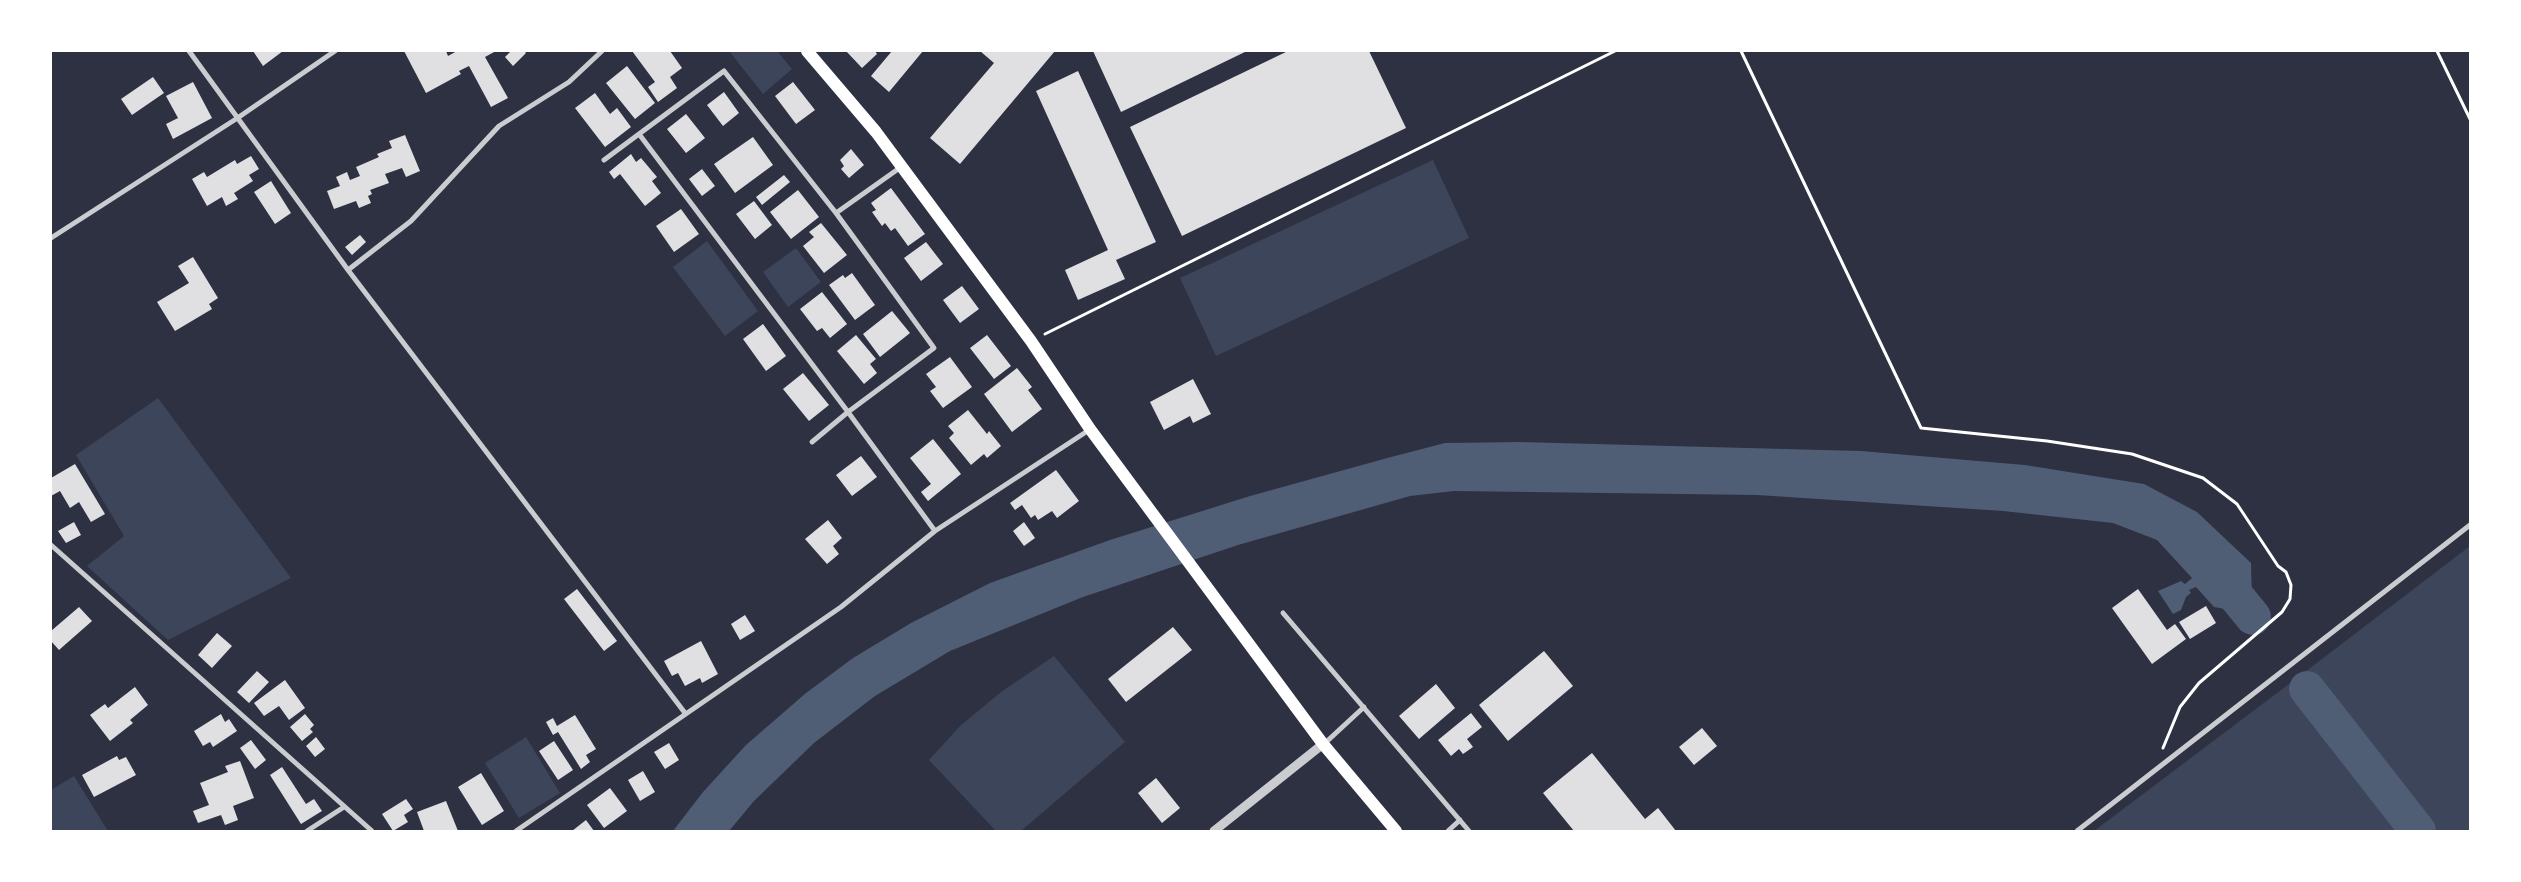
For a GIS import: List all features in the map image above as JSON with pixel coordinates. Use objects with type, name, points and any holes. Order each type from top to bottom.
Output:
[{"type":"main road","points":[[807,51],[876,132],[902,166],[1031,341],[1090,429],[1323,744],[1396,831]]},
{"type":"street","points":[[189,51],[236,119],[348,270],[686,712]]},
{"type":"street","points":[[51,238],[236,119],[335,51]]},
{"type":"street","points":[[348,270],[412,221],[499,126],[569,82],[602,51]]},
{"type":"street","points":[[604,160],[724,70],[836,213],[934,348],[848,412],[812,442]]},
{"type":"street","points":[[638,134],[848,412],[935,531]]},
{"type":"street","points":[[836,213],[902,166]]},
{"type":"street","points":[[516,831],[686,712],[841,607],[935,531],[1090,429]]},
{"type":"street","points":[[2077,831],[2470,526]]},
{"type":"street","points":[[51,544],[372,831]]},
{"type":"street","points":[[1283,612],[1469,831]]},
{"type":"street","points":[[1214,831],[1323,744],[1364,707]]},
{"type":"street","points":[[307,831],[344,807]]},
{"type":"street","points":[[1448,831],[1460,820]]},
{"type":"path","points":[[1031,341],[1615,51]]},
{"type":"path","points":[[1741,51],[1921,428],[2047,441],[2132,454],[2203,478],[2237,504],[2278,566],[2286,572],[2291,585],[2290,599],[2282,612],[2199,683],[2180,707],[2155,770]]},
{"type":"path","points":[[2437,51],[2470,119]]},
{"type":"shaded area","points":[[729,51],[777,51],[792,69],[763,94]]},
{"type":"shaded area","points":[[1433,160],[1469,238],[1216,356],[1180,278]]},
{"type":"shaded area","points":[[707,241],[758,311],[725,336],[673,267]]},
{"type":"shaded area","points":[[796,248],[821,282],[788,307],[763,272]]},
{"type":"shaded area","points":[[158,398],[291,578],[168,640],[87,566],[124,536],[76,455]]},
{"type":"shaded area","points":[[1520,442],[1861,451],[2025,465],[2144,484],[2197,512],[2251,563],[2252,599],[2236,611],[2214,607],[2196,587],[2189,590],[2191,593],[2186,597],[2181,610],[2173,614],[2158,591],[2181,581],[2185,584],[2192,578],[2157,540],[2113,523],[2003,511],[1757,495],[1454,491],[1410,496],[1238,545],[1083,597],[950,651],[875,696],[814,743],[754,801],[729,831],[673,831],[703,792],[746,745],[806,693],[853,658],[911,623],[990,583],[1110,540],[1250,496],[1391,457],[1445,443]]},
{"type":"shaded area","points":[[2470,546],[2470,831],[2094,831],[2318,662]]},
{"type":"shaded area","points":[[1054,656],[1125,742],[1021,831],[996,831],[929,760],[960,726],[1001,692]]},
{"type":"shaded area","points":[[526,737],[560,793],[519,818],[485,763]]},
{"type":"shaded area","points":[[74,776],[108,831],[51,831],[51,790]]},
{"type":"building","points":[[253,51],[283,51],[263,66]]},
{"type":"building","points":[[404,51],[446,51],[448,56],[457,51],[496,51],[485,57],[508,98],[491,107],[469,66],[459,71],[461,74],[426,93]]},
{"type":"building","points":[[511,51],[524,51],[526,53],[513,66],[505,57]]},
{"type":"building","points":[[632,51],[670,51],[682,68],[670,77],[677,88],[658,102],[648,87],[655,82]]},
{"type":"building","points":[[846,51],[875,51],[877,54],[862,68]]},
{"type":"building","points":[[892,51],[923,51],[889,92],[871,76]]},
{"type":"building","points":[[980,51],[1055,51],[960,164],[930,138],[994,63]]},
{"type":"building","points":[[1093,51],[1247,51],[1121,112]]},
{"type":"building","points":[[1288,51],[1369,51],[1406,128],[1182,236],[1130,127]]},
{"type":"building","points":[[627,66],[655,103],[635,119],[606,83]]},
{"type":"building","points":[[1078,71],[1156,242],[1116,260],[1125,279],[1078,300],[1065,270],[1108,250],[1036,91]]},
{"type":"building","points":[[153,77],[164,93],[132,115],[121,99]]},
{"type":"building","points":[[193,82],[212,118],[173,139],[166,124],[178,118],[166,96]]},
{"type":"building","points":[[793,82],[815,110],[796,124],[775,96]]},
{"type":"building","points":[[724,92],[739,113],[723,126],[707,105]]},
{"type":"building","points":[[595,93],[610,114],[617,108],[631,127],[605,147],[575,108]]},
{"type":"building","points":[[686,114],[705,138],[686,153],[667,129]]},
{"type":"building","points":[[405,135],[420,171],[406,177],[402,168],[385,174],[389,183],[370,190],[372,194],[368,196],[371,203],[359,208],[356,201],[334,209],[327,191],[340,186],[336,177],[347,172],[350,180],[360,176],[356,167],[379,157],[377,154],[392,148],[389,141]]},
{"type":"building","points":[[753,137],[773,165],[735,193],[714,164]]},
{"type":"building","points":[[851,149],[864,165],[849,178],[841,169],[844,166],[840,160]]},
{"type":"building","points":[[631,154],[636,162],[641,158],[657,177],[652,181],[661,193],[645,206],[620,174],[614,179],[609,172]]},
{"type":"building","points":[[251,156],[259,169],[249,175],[253,181],[234,193],[238,199],[226,206],[222,197],[207,206],[192,179],[204,172],[207,177],[235,160],[237,164]]},
{"type":"building","points":[[702,169],[715,186],[702,196],[689,179]]},
{"type":"building","points":[[784,175],[790,182],[762,205],[756,197]]},
{"type":"building","points":[[271,181],[291,213],[275,224],[254,192]]},
{"type":"building","points":[[891,188],[925,234],[908,246],[895,228],[891,231],[885,223],[882,226],[872,212],[876,210],[871,203]]},
{"type":"building","points":[[798,190],[819,217],[791,239],[770,212]]},
{"type":"building","points":[[754,201],[772,225],[755,239],[736,214]]},
{"type":"building","points":[[681,209],[699,234],[674,252],[656,226]]},
{"type":"building","points":[[821,223],[847,255],[824,273],[803,246],[814,237],[809,232]]},
{"type":"building","points":[[360,235],[366,242],[352,255],[345,247]]},
{"type":"building","points":[[926,242],[943,264],[921,281],[904,258]]},
{"type":"building","points":[[193,257],[218,298],[209,304],[212,309],[175,331],[157,302],[189,283],[178,266]]},
{"type":"building","points":[[852,273],[875,305],[855,320],[829,285],[843,275],[845,278]]},
{"type":"building","points":[[962,286],[979,309],[960,323],[943,300]]},
{"type":"building","points":[[822,292],[847,324],[830,338],[822,328],[817,331],[800,309]]},
{"type":"building","points":[[892,311],[910,333],[880,357],[863,334]]},
{"type":"building","points":[[763,324],[786,356],[766,371],[743,339]]},
{"type":"building","points":[[856,335],[876,359],[870,364],[877,373],[864,384],[837,351]]},
{"type":"building","points":[[987,335],[1011,366],[994,379],[970,348]]},
{"type":"building","points":[[950,357],[972,387],[943,408],[930,391],[936,387],[926,374]]},
{"type":"building","points":[[1017,368],[1032,387],[1028,390],[1042,409],[1012,432],[984,394]]},
{"type":"building","points":[[803,373],[829,405],[809,421],[783,389]]},
{"type":"building","points":[[1193,379],[1211,414],[1193,423],[1190,416],[1164,430],[1150,402]]},
{"type":"building","points":[[968,410],[987,434],[989,431],[1001,446],[987,458],[984,454],[971,465],[949,438],[954,433],[948,426]]},
{"type":"building","points":[[933,439],[961,474],[928,501],[921,492],[931,484],[910,458]]},
{"type":"building","points":[[861,456],[877,477],[852,496],[836,475]]},
{"type":"building","points":[[75,464],[105,514],[91,522],[79,502],[70,508],[60,491],[51,496],[51,478]]},
{"type":"building","points":[[1056,470],[1079,501],[1057,518],[1052,511],[1038,520],[1035,515],[1031,518],[1022,505],[1015,510],[1010,503]]},
{"type":"building","points":[[828,520],[842,538],[833,546],[839,554],[827,564],[805,539]]},
{"type":"building","points":[[74,522],[81,535],[66,543],[58,531]]},
{"type":"building","points":[[1024,522],[1035,538],[1024,546],[1013,531]]},
{"type":"building","points":[[577,589],[617,641],[604,651],[564,599]]},
{"type":"building","points":[[2138,589],[2167,630],[2175,624],[2186,639],[2152,664],[2112,608]]},
{"type":"building","points":[[2206,606],[2216,623],[2190,639],[2179,622]]},
{"type":"building","points":[[79,607],[92,621],[59,650],[51,641],[51,631]]},
{"type":"building","points":[[745,615],[755,631],[740,640],[731,624]]},
{"type":"building","points":[[1173,627],[1192,650],[1126,702],[1108,679]]},
{"type":"building","points":[[217,633],[232,646],[212,668],[198,655]]},
{"type":"building","points":[[701,641],[718,674],[702,683],[700,678],[685,686],[678,673],[672,676],[664,661]]},
{"type":"building","points":[[1544,651],[1573,686],[1508,741],[1479,705]]},
{"type":"building","points":[[257,671],[269,682],[249,703],[237,692]]},
{"type":"building","points":[[285,680],[305,708],[289,720],[279,706],[264,716],[254,703]]},
{"type":"building","points":[[1436,684],[1455,708],[1419,739],[1399,716]]},
{"type":"building","points":[[135,687],[148,705],[130,720],[133,723],[110,741],[90,715],[105,704],[108,708]]},
{"type":"building","points":[[1471,713],[1482,727],[1467,739],[1473,747],[1463,754],[1459,749],[1451,756],[1438,740]]},
{"type":"building","points":[[221,714],[225,722],[229,719],[237,731],[213,747],[210,742],[203,746],[194,731]]},
{"type":"building","points":[[305,714],[314,725],[310,729],[313,732],[302,741],[290,727]]},
{"type":"building","points":[[575,715],[596,749],[586,755],[590,762],[581,769],[558,732],[553,735],[546,722],[553,718],[557,726]]},
{"type":"building","points":[[1702,728],[1717,746],[1694,765],[1679,747]]},
{"type":"building","points":[[316,737],[325,749],[315,757],[306,746]]},
{"type":"building","points":[[251,740],[266,760],[255,769],[240,748]]},
{"type":"building","points":[[554,741],[573,770],[558,780],[539,751]]},
{"type":"building","points":[[669,743],[679,760],[665,769],[654,752]]},
{"type":"building","points":[[1592,753],[1645,819],[1658,808],[1676,831],[1574,831],[1543,793]]},
{"type":"building","points":[[117,756],[119,760],[126,757],[136,775],[94,797],[82,775]]},
{"type":"building","points":[[240,761],[254,798],[233,806],[238,820],[225,825],[221,815],[198,823],[193,811],[209,805],[200,783],[228,772],[225,766]]},
{"type":"building","points":[[282,767],[306,804],[314,799],[322,811],[301,824],[270,775]]},
{"type":"building","points":[[643,771],[655,792],[640,801],[628,780]]},
{"type":"building","points":[[481,773],[504,811],[482,825],[458,787]]},
{"type":"building","points":[[1156,778],[1180,808],[1162,823],[1138,793]]},
{"type":"building","points":[[610,788],[627,811],[604,828],[587,805]]},
{"type":"building","points":[[406,799],[413,809],[404,815],[408,822],[393,831],[382,814]]},
{"type":"building","points":[[446,801],[458,831],[424,831],[417,812]]},
{"type":"building","points":[[586,820],[594,831],[572,831]]},
{"type":"waterway","points":[[2213,568],[2253,617]]},
{"type":"waterway","points":[[2307,689],[2418,831]]}]
